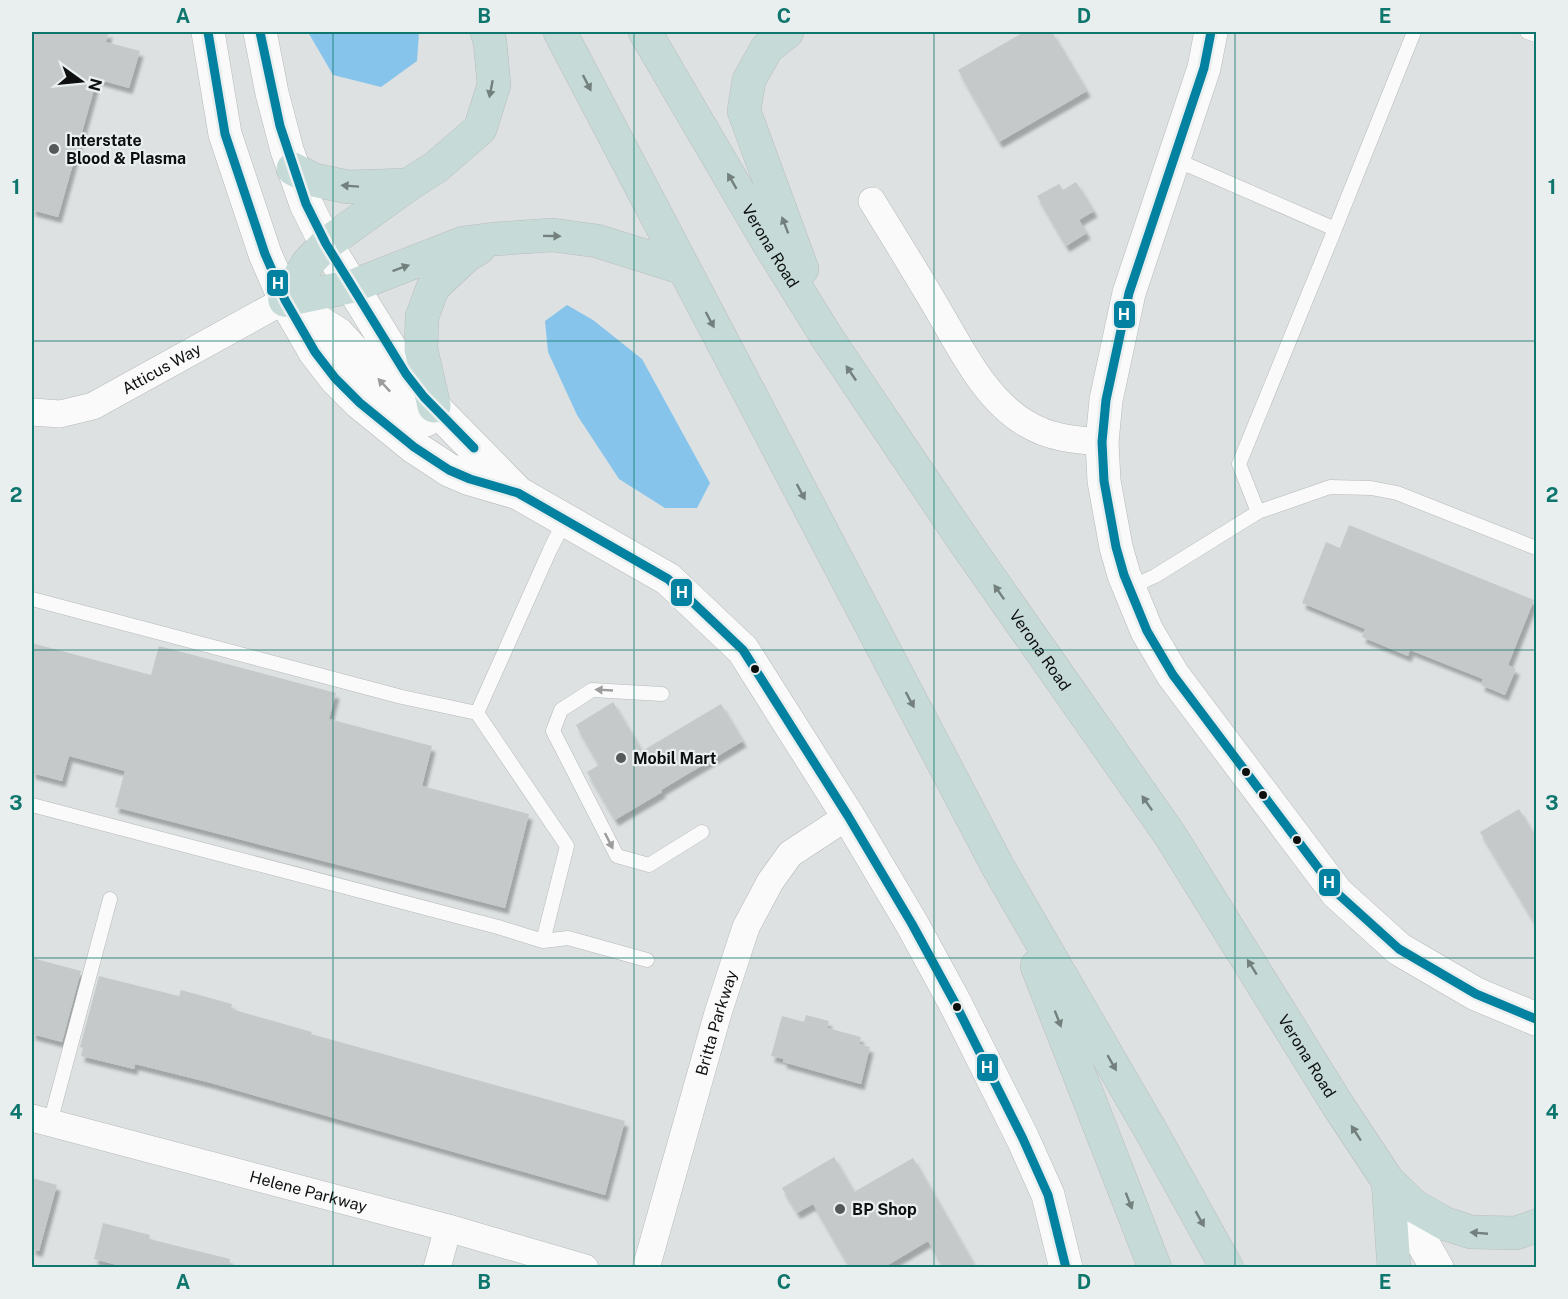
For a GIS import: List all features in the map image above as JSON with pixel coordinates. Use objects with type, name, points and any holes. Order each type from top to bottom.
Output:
[{"type":"highway","points":[[285,300],[308,263],[326,244],[436,167],[480,129],[494,85],[487,32]]},
{"type":"highway","points":[[560,32],[998,867],[1151,1131],[1227,1268]]},
{"type":"highway","name":"Verona Road","points":[[645,32],[766,239],[828,339],[971,551],[1170,835],[1333,1098],[1388,1182]]},
{"type":"highway","points":[[787,32],[767,48],[749,80],[744,111],[828,339]]},
{"type":"highway","points":[[293,169],[314,180],[348,187],[408,185]]},
{"type":"highway","points":[[285,300],[353,286],[463,243],[494,239],[553,235],[597,241],[683,268]]},
{"type":"highway","points":[[434,406],[421,349],[422,317],[433,287],[466,256],[494,239]]},
{"type":"highway","points":[[998,867],[1155,1268]]},
{"type":"highway","points":[[1388,1182],[1414,1206],[1446,1224],[1471,1232],[1515,1233],[1536,1226]]},
{"type":"highway","points":[[1388,1182],[1394,1268]]},
{"type":"street","points":[[208,32],[225,134],[265,254],[301,330],[326,366],[348,392],[376,418],[414,447],[449,470],[479,483],[518,493],[668,579],[743,650],[848,816],[912,924],[955,1003],[1023,1139],[1047,1195],[1066,1268]]},
{"type":"street","points":[[260,32],[272,93],[293,169],[306,204],[326,244],[406,374],[518,493]]},
{"type":"street","points":[[1210,32],[1204,68],[1129,293],[1108,384],[1102,442],[1106,499],[1116,548],[1129,588],[1147,631],[1173,675],[1338,893],[1399,949],[1476,994],[1536,1019]]},
{"type":"street","points":[[872,201],[966,357],[997,400],[1024,423],[1044,433],[1058,437],[1102,442]]},
{"type":"street","points":[[285,300],[338,334],[404,405],[424,419],[466,440]]},
{"type":"street","name":"Atticus Way","points":[[32,412],[60,414],[93,406],[285,300]]},
{"type":"street","name":"Britta Parkway","points":[[646,1268],[718,1013],[746,927],[770,882],[790,854],[848,816]]},
{"type":"street","name":"Helene Parkway","points":[[41,1121],[448,1228],[585,1268]]},
{"type":"street","name":"Verona Road","points":[[1388,1182],[1437,1268]]},
{"type":"street","points":[[437,1268],[448,1228]]},
{"type":"lane","points":[[1258,512],[1239,464],[1414,32]]},
{"type":"lane","points":[[1527,32],[1536,35]]},
{"type":"lane","points":[[1174,159],[1335,229]]},
{"type":"lane","points":[[1129,588],[1155,576],[1258,512],[1330,487],[1371,488],[1397,493],[1536,548]]},
{"type":"lane","points":[[477,713],[565,520]]},
{"type":"lane","points":[[32,599],[402,697],[477,713],[567,846],[543,940]]},
{"type":"lane","points":[[662,694],[592,690],[561,710],[553,731],[617,856],[649,865],[702,832]]},
{"type":"lane","points":[[32,805],[543,940],[568,938],[647,960]]},
{"type":"lane","points":[[41,1121],[110,899]]},
{"type":"water","points":[[308,32],[419,32],[417,61],[381,87],[333,75]]},
{"type":"water","points":[[567,305],[593,320],[642,359],[710,483],[697,508],[665,508],[619,479],[577,415],[548,352],[545,321]]},
{"type":"building","name":"Interstate Blood & Plasma","points":[[32,32],[109,32],[106,42],[140,51],[129,88],[97,79],[58,217],[32,210]]},
{"type":"building","points":[[1024,32],[1052,32],[1087,91],[999,142],[958,70]]},
{"type":"building","points":[[1076,182],[1094,211],[1079,220],[1087,233],[1066,246],[1037,196],[1059,184],[1063,190]]},
{"type":"building","points":[[1349,525],[1534,600],[1508,665],[1516,669],[1505,695],[1481,685],[1483,679],[1410,650],[1408,656],[1362,637],[1365,629],[1302,603],[1326,542],[1340,548]]},
{"type":"building","points":[[32,643],[151,675],[159,646],[336,693],[329,719],[432,746],[422,786],[529,814],[505,908],[115,807],[125,771],[69,756],[62,781],[32,773]]},
{"type":"building","points":[[613,702],[642,751],[721,704],[743,741],[615,820],[587,772],[599,765],[576,725]]},
{"type":"building","points":[[1519,809],[1536,838],[1536,925],[1480,832]]},
{"type":"building","points":[[32,958],[81,971],[62,1042],[32,1034]]},
{"type":"building","points":[[99,976],[179,996],[181,990],[232,1004],[231,1009],[312,1032],[311,1034],[625,1121],[605,1195],[211,1083],[135,1064],[134,1069],[81,1056],[83,1048],[80,1047]]},
{"type":"building","points":[[806,1015],[829,1021],[827,1028],[861,1037],[859,1044],[870,1047],[861,1084],[783,1062],[784,1059],[771,1056],[782,1016],[804,1022]]},
{"type":"building","points":[[834,1157],[854,1192],[913,1158],[976,1268],[943,1268],[928,1241],[883,1268],[850,1268],[813,1204],[797,1213],[782,1188]]},
{"type":"building","points":[[32,1178],[57,1185],[39,1251],[32,1249]]},
{"type":"building","points":[[103,1223],[150,1235],[149,1239],[230,1259],[229,1268],[128,1268],[94,1259]]},
{"type":"transit line","name":"H","points":[[208,32],[225,134],[265,254],[285,300],[315,352],[335,378],[360,403],[414,447],[449,470],[470,479],[518,493],[668,579],[743,650],[848,816],[912,924],[955,1003],[1023,1139],[1048,1195],[1066,1268]]},
{"type":"transit line","name":"H","points":[[260,32],[280,126],[306,204],[326,244],[406,374],[424,397],[474,448]]},
{"type":"transit line","name":"H","points":[[1211,32],[1204,68],[1129,293],[1106,400],[1102,442],[1104,481],[1116,547],[1124,575],[1147,631],[1173,675],[1337,893],[1399,949],[1476,994],[1536,1019]]},
{"type":"place","name":"Interstate Blood & Plasma","points":[[54,149]]},
{"type":"place","name":"Mobil Mart","points":[[621,758]]},
{"type":"place","name":"BP Shop","points":[[840,1209]]}]
